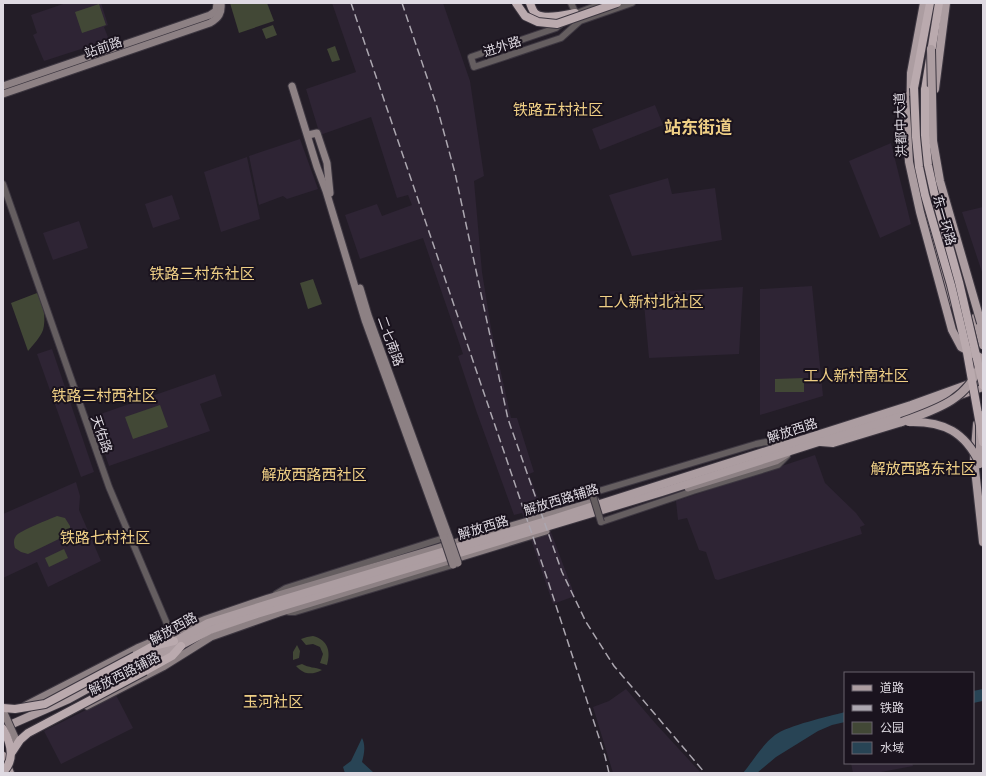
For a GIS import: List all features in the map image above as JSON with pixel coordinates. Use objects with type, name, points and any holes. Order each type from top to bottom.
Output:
[{"type":"highway","points":[[516,3],[525,16],[538,22],[557,24],[617,3]]},
{"type":"highway","points":[[530,3],[536,14],[541,16],[560,16],[575,13]]},
{"type":"highway","name":"东一环路","points":[[930,3],[914,88],[919,167],[925,196],[951,285],[966,347],[983,442]]},
{"type":"highway","name":"东一环路","points":[[939,3],[925,90],[925,135],[928,165],[959,282],[983,386]]},
{"type":"highway","points":[[3,711],[45,704],[153,646],[175,640],[172,656],[28,733],[20,740],[12,752]]},
{"type":"highway","points":[[3,728],[10,743],[12,752],[9,770],[3,772]]},
{"type":"main road","points":[[209,19],[215,12],[216,3]]},
{"type":"main road","points":[[209,19],[219,16],[222,11],[222,3]]},
{"type":"main road","points":[[819,441],[833,443],[937,410],[960,395],[977,375],[983,358],[961,347],[952,330],[920,212],[909,162],[905,96],[908,62],[920,3]]},
{"type":"main road","name":"洪都中大道","points":[[924,3],[911,73],[910,145],[919,191],[956,317],[964,349],[970,388],[980,417]]},
{"type":"main road","points":[[946,3],[930,129],[933,158],[939,186],[962,260],[983,345]]},
{"type":"main road","name":"站前路","points":[[3,86],[209,19]]},
{"type":"main road","name":"站前路","points":[[3,94],[209,19]]},
{"type":"main road","points":[[932,49],[933,141],[940,181],[982,326]]},
{"type":"main road","name":"二七南路","points":[[292,86],[365,320],[446,538]]},
{"type":"main road","name":"二七南路","points":[[308,135],[317,133],[327,163],[329,188],[368,315],[455,564]]},
{"type":"main road","name":"解放西路","points":[[793,446],[819,441],[970,388],[983,378]]},
{"type":"main road","name":"解放西路","points":[[3,728],[69,699],[208,623],[221,622],[793,446],[911,406],[970,388],[983,386]]},
{"type":"main road","points":[[980,417],[983,456]]},
{"type":"main road","points":[[980,417],[980,464],[983,494]]},
{"type":"main road","points":[[980,417],[974,460],[983,542]]},
{"type":"main road","points":[[902,422],[930,422],[956,432],[966,441],[980,464]]},
{"type":"main road","name":"解放西路辅路","points":[[3,711],[13,711],[30,704],[137,648],[175,640],[206,619],[244,606],[793,446]]},
{"type":"main road","name":"解放西路辅路","points":[[3,749],[163,667],[211,637],[252,621],[776,461],[793,446]]},
{"type":"main road","points":[[234,618],[244,606]]},
{"type":"main road","points":[[234,618],[252,621]]},
{"type":"main road","points":[[206,619],[221,622],[211,637]]},
{"type":"main road","name":"解放西路","points":[[3,734],[21,727],[70,703],[175,640]]},
{"type":"main road","points":[[3,711],[17,742]]},
{"type":"main road","points":[[3,756],[9,770]]},
{"type":"street","points":[[571,3],[580,21]]},
{"type":"street","name":"进外路","points":[[603,3],[575,13],[556,28],[471,57],[474,67],[561,38],[580,21],[632,3]]},
{"type":"street","name":"天佑路","points":[[3,184],[109,488],[175,640]]},
{"type":"street","points":[[766,442],[793,446],[778,465],[693,491],[601,522],[592,493],[756,444],[766,442]]},
{"type":"street","name":"解放西路辅路","points":[[268,598],[286,588],[446,538]]},
{"type":"street","name":"解放西路辅路","points":[[279,613],[295,612],[455,564]]},
{"type":"shaded area","points":[[66,3],[101,3],[108,25],[104,27],[109,40],[44,61],[33,35],[37,33],[31,15]]},
{"type":"shaded area","points":[[332,3],[443,3],[470,81],[484,176],[474,181],[482,272],[491,328],[511,418],[517,418],[534,472],[529,474],[575,596],[553,604],[522,513],[514,515],[458,356],[463,354],[423,238],[360,259],[345,215],[377,204],[382,216],[412,205],[408,195],[397,198],[371,117],[320,135],[306,89],[356,72]]},
{"type":"shaded area","points":[[655,105],[663,125],[600,150],[592,129]]},
{"type":"shaded area","points":[[300,139],[318,189],[287,199],[283,196],[259,205],[249,156]]},
{"type":"shaded area","points":[[891,143],[911,224],[880,238],[849,161]]},
{"type":"shaded area","points":[[247,157],[260,219],[221,232],[204,172]]},
{"type":"shaded area","points":[[668,178],[672,194],[715,188],[722,240],[632,256],[609,195]]},
{"type":"shaded area","points":[[172,195],[180,219],[153,228],[145,204]]},
{"type":"shaded area","points":[[983,207],[983,275],[962,212]]},
{"type":"shaded area","points":[[79,221],[88,248],[53,260],[43,233]]},
{"type":"shaded area","points":[[812,286],[823,396],[760,415],[760,289]]},
{"type":"shaded area","points":[[743,287],[739,354],[649,358],[643,293]]},
{"type":"shaded area","points":[[52,349],[94,472],[81,477],[37,354]]},
{"type":"shaded area","points":[[215,374],[222,396],[200,404],[210,431],[109,466],[92,417]]},
{"type":"shaded area","points":[[815,455],[825,483],[856,513],[865,525],[860,527],[862,534],[718,580],[715,579],[706,552],[699,550],[687,518],[678,520],[676,501]]},
{"type":"shaded area","points":[[76,482],[80,496],[79,510],[101,561],[48,587],[37,562],[3,578],[3,514]]},
{"type":"shaded area","points":[[626,689],[701,773],[613,773],[593,707],[609,701]]},
{"type":"shaded area","points":[[116,695],[133,728],[61,764],[44,731]]},
{"type":"shaded area","points":[[851,764],[912,764],[913,766],[876,773],[853,773]]},
{"type":"green space","points":[[230,3],[267,3],[274,21],[239,33]]},
{"type":"green space","points":[[99,4],[106,25],[82,33],[75,12]]},
{"type":"green space","points":[[273,25],[277,35],[266,39],[262,29]]},
{"type":"green space","points":[[335,46],[340,60],[332,62],[327,49]]},
{"type":"green space","points":[[313,279],[322,304],[308,309],[300,283]]},
{"type":"green space","points":[[37,293],[43,306],[44,326],[40,336],[28,351],[11,303]]},
{"type":"green space","points":[[804,378],[804,392],[775,392],[775,379]]},
{"type":"green space","points":[[160,405],[168,427],[133,439],[125,417]]},
{"type":"green space","points":[[57,516],[65,518],[70,526],[70,531],[63,537],[28,554],[15,548],[14,539],[18,534],[28,528]]},
{"type":"green space","points":[[64,549],[68,558],[49,567],[45,558]]},
{"type":"green space","points":[[313,636],[322,640],[327,647],[329,655],[327,665],[320,663],[323,654],[320,647],[313,644],[306,645],[301,639]]},
{"type":"green space","points":[[297,645],[300,651],[299,658],[293,660],[293,652]]},
{"type":"green space","points":[[302,664],[322,670],[315,673],[305,673],[296,666]]},
{"type":"water","points":[[983,689],[983,701],[974,703],[974,691]]},
{"type":"water","points":[[844,712],[844,722],[832,725],[818,731],[776,757],[757,773],[743,773],[762,748],[775,735],[789,728]]},
{"type":"water","points":[[362,738],[364,753],[362,762],[374,773],[345,773],[343,767],[351,761]]},
{"type":"railway","points":[[351,3],[547,578],[605,756],[609,773]]},
{"type":"railway","points":[[402,3],[437,107],[455,173],[508,419],[562,572],[586,622],[614,666],[705,773]]},
{"type":"district","name":"铁路五村社区","points":[[558,110]]},
{"type":"district","name":"站东街道","points":[[698,127]]},
{"type":"district","name":"铁路三村东社区","points":[[202,274]]},
{"type":"district","name":"工人新村北社区","points":[[651,302]]},
{"type":"district","name":"工人新村南社区","points":[[856,376]]},
{"type":"district","name":"铁路三村西社区","points":[[104,396]]},
{"type":"district","name":"解放西路东社区","points":[[923,469]]},
{"type":"district","name":"解放西路西社区","points":[[314,475]]},
{"type":"district","name":"铁路七村社区","points":[[105,538]]},
{"type":"district","name":"玉河社区","points":[[273,702]]}]
